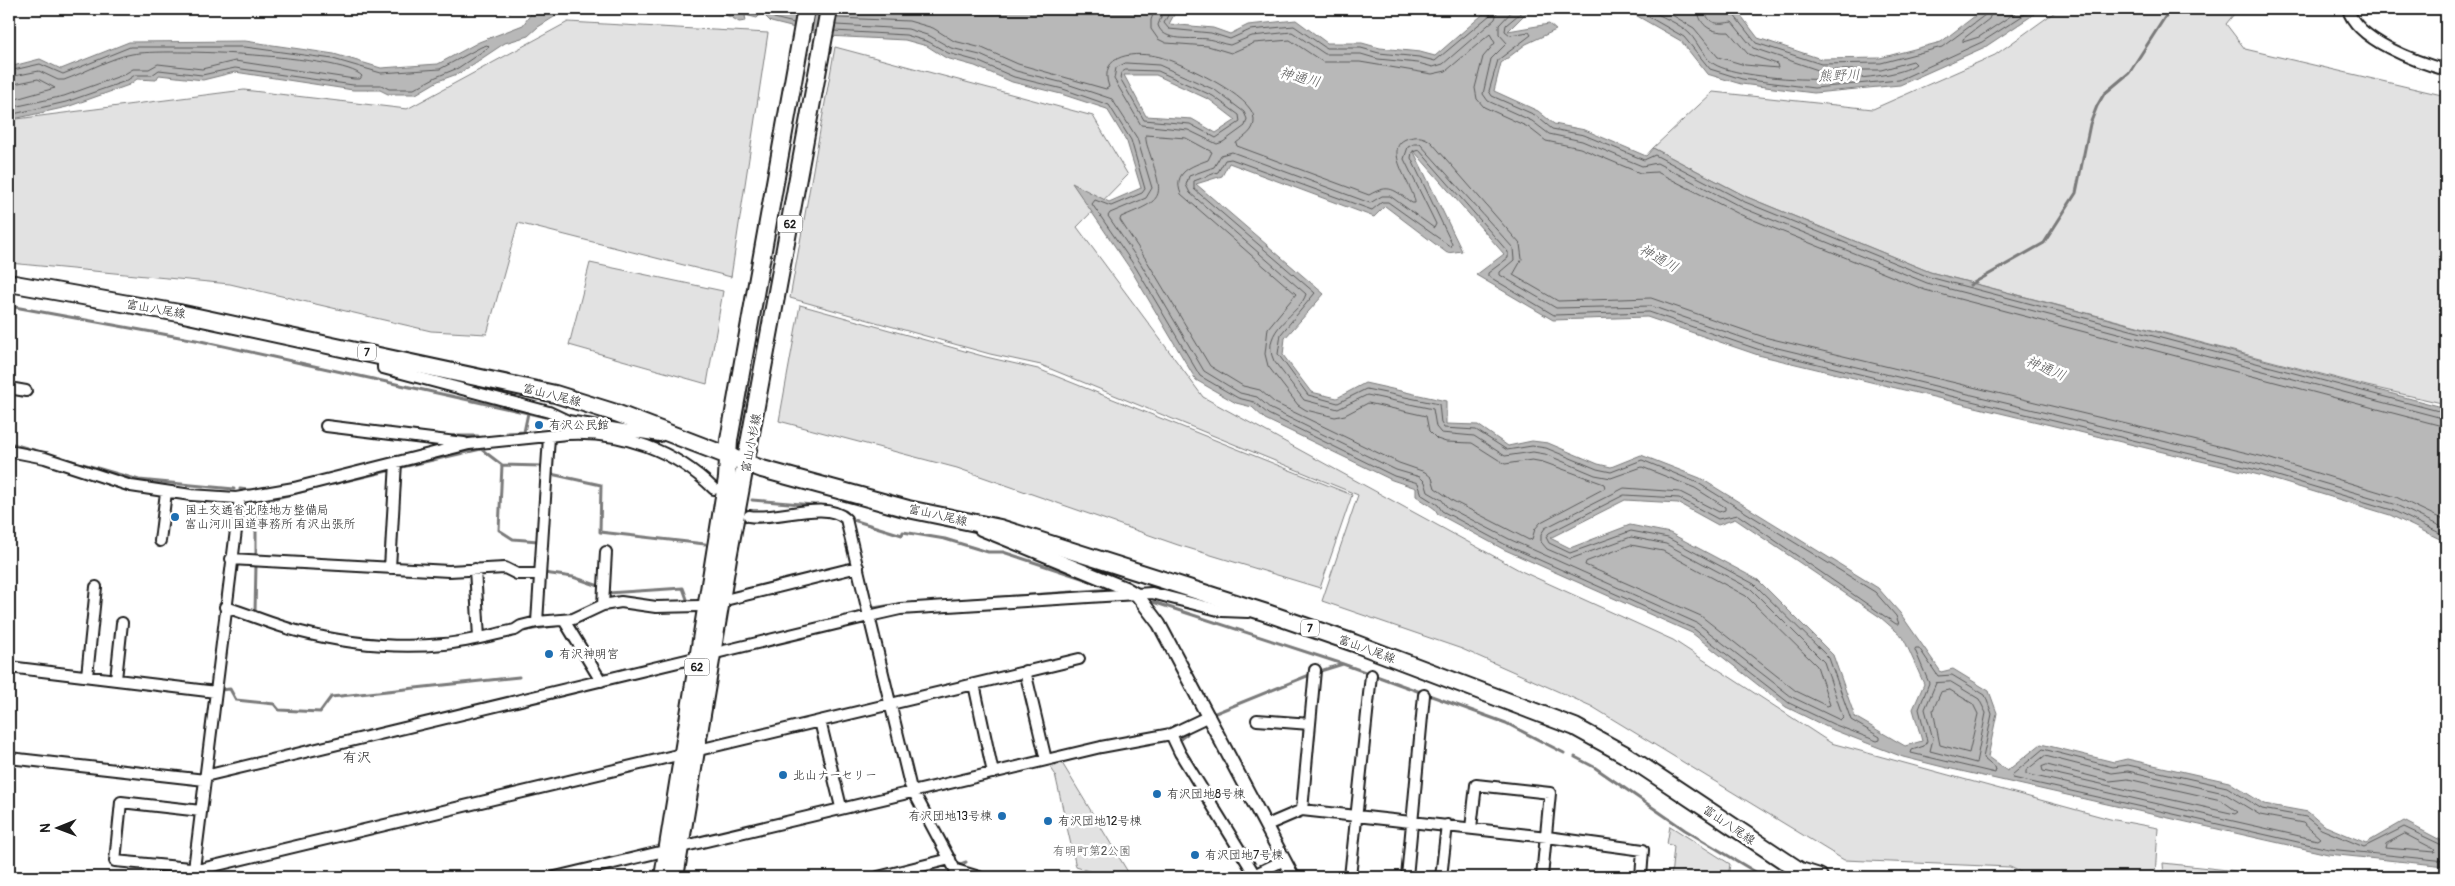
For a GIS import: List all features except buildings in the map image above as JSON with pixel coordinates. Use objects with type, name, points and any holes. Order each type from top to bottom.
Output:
[{"type":"main road","name":"富山小杉線","points":[[675,877],[674,848],[705,656],[727,478],[729,440],[806,9]]},
{"type":"main road","name":"富山小杉線","points":[[705,656],[747,464],[829,9]]},
{"type":"main road","name":"富山八尾線","points":[[9,283],[179,313],[554,394],[616,413],[747,464],[959,520],[1009,531],[1267,613],[1354,643],[1575,727],[1624,754],[1800,871],[1819,877]]},
{"type":"main road","name":"富山小杉線","points":[[663,877],[674,848]]},
{"type":"street","points":[[2348,9],[2350,18],[2384,48],[2446,70]]},
{"type":"street","points":[[383,356],[383,368],[549,412],[568,421],[610,426],[697,444]]},
{"type":"street","points":[[9,388],[26,391]]},
{"type":"street","points":[[566,434],[568,421]]},
{"type":"street","points":[[326,426],[469,444]]},
{"type":"street","points":[[9,451],[45,458],[132,486],[191,495],[240,498],[269,494],[469,444],[566,434],[608,434],[647,445],[676,461],[714,489]]},
{"type":"street","points":[[537,622],[549,437]]},
{"type":"street","points":[[390,568],[396,462]]},
{"type":"street","points":[[160,541],[166,492]]},
{"type":"street","points":[[193,873],[240,498]]},
{"type":"street","points":[[749,516],[774,516],[817,510],[841,514],[846,519],[910,785],[957,873],[979,877]]},
{"type":"street","points":[[959,520],[1101,576],[1137,595],[1159,624],[1293,877]]},
{"type":"street","points":[[603,605],[606,552]]},
{"type":"street","points":[[231,559],[449,571],[505,568],[517,574],[540,574]]},
{"type":"street","points":[[729,600],[858,567]]},
{"type":"street","points":[[475,569],[479,638]]},
{"type":"street","points":[[87,676],[96,587]]},
{"type":"street","points":[[9,758],[205,778],[900,610],[1106,594],[1137,595],[1152,593],[1222,611],[1267,613]]},
{"type":"street","points":[[225,606],[296,631],[354,641],[398,645],[444,644],[515,630],[520,626],[537,622],[565,622],[603,605],[630,602],[656,607],[700,606]]},
{"type":"street","points":[[565,622],[602,681]]},
{"type":"street","points":[[116,679],[122,623]]},
{"type":"street","points":[[201,811],[121,802],[115,861],[193,873],[201,869],[689,751],[1079,659]]},
{"type":"street","points":[[9,667],[216,692]]},
{"type":"street","points":[[1302,810],[1315,670]]},
{"type":"street","points":[[1025,671],[1046,760]]},
{"type":"street","points":[[1350,877],[1370,675]]},
{"type":"street","points":[[974,684],[994,772]]},
{"type":"street","points":[[1407,877],[1424,695]]},
{"type":"street","points":[[556,877],[1101,746],[1171,734],[1209,716]]},
{"type":"street","points":[[820,720],[840,808]]},
{"type":"street","points":[[1257,720],[1310,724]]},
{"type":"street","points":[[1171,734],[1253,876],[1284,860]]},
{"type":"street","points":[[1471,828],[1476,785],[1550,793],[1542,877]]},
{"type":"street","points":[[1267,825],[1302,810],[1447,825],[1643,850],[1641,877]]},
{"type":"street","points":[[1441,877],[1447,825]]},
{"type":"street","points":[[878,877],[950,859]]},
{"type":"green space","points":[[2059,9],[2238,9],[2226,24],[2245,49],[2446,96],[2446,404],[2367,386],[1930,272],[1747,197],[1653,148],[1713,92],[1873,109],[1995,55]]},
{"type":"green space","points":[[568,22],[768,33],[731,277],[518,223],[487,334],[431,331],[230,284],[9,263],[9,120],[244,90],[407,109]]},
{"type":"green space","points":[[835,47],[1093,116],[1128,175],[1077,227],[1203,397],[1521,571],[1673,640],[1831,743],[2110,819],[2158,828],[2155,877],[2031,877],[2010,867],[1844,860],[1591,706],[1462,649],[1322,601],[1358,495],[1041,365],[990,354],[790,298]]},
{"type":"green space","points":[[590,263],[723,291],[707,384],[569,345]]},
{"type":"green space","points":[[800,305],[986,357],[1038,369],[1352,495],[1320,588],[1178,545],[957,468],[779,421]]},
{"type":"green space","name":"有明町第2公園","points":[[1062,763],[1131,877],[1108,877],[1076,867],[1055,774],[1051,768]]},
{"type":"green space","points":[[1670,826],[1730,864],[1728,877],[1671,877],[1674,846],[1667,844]]},
{"type":"green space","points":[[2163,863],[2292,877],[2164,877]]},
{"type":"water","points":[[490,9],[567,9],[538,27],[528,36],[505,43],[460,73],[438,81],[416,94],[388,94],[380,90],[353,90],[235,72],[203,80],[159,75],[156,80],[137,79],[129,85],[67,107],[9,120],[9,67],[40,59],[61,69],[129,42],[245,41],[334,54],[381,68],[438,64],[479,42],[523,25],[533,11],[498,11]]},
{"type":"water","name":"神通川","points":[[684,9],[1177,9],[1169,24],[1213,28],[1230,34],[1248,25],[1296,20],[1327,43],[1362,43],[1380,48],[1420,52],[1435,56],[1489,9],[1535,9],[1525,14],[1508,31],[1549,24],[1556,30],[1526,44],[1501,63],[1494,91],[1538,111],[1554,124],[1585,130],[1646,156],[1653,148],[1747,197],[1930,272],[2446,408],[2446,542],[2390,515],[2259,475],[1758,355],[1647,317],[1553,320],[1476,275],[1504,254],[1413,150],[1462,251],[1447,253],[1385,206],[1374,217],[1229,163],[1222,176],[1196,184],[1324,294],[1285,338],[1283,355],[1311,392],[1337,398],[1365,383],[1446,401],[1446,424],[1478,425],[1508,446],[1532,441],[1548,443],[1598,464],[1611,467],[1641,455],[1700,478],[1878,588],[1900,613],[1941,672],[1953,669],[1989,691],[1997,713],[1988,757],[2007,771],[2041,744],[2114,762],[2127,759],[2229,782],[2264,804],[2308,812],[2323,825],[2366,843],[2404,821],[2446,843],[2446,866],[2328,854],[1903,757],[1831,729],[1786,707],[1692,633],[1503,549],[1438,514],[1435,509],[1416,496],[1416,488],[1392,480],[1265,419],[1252,407],[1236,403],[1196,380],[1131,270],[1072,183],[1109,202],[1141,188],[1127,142],[1107,109],[1061,94],[1012,82],[975,66],[946,58],[927,46],[905,40],[827,36],[771,22],[762,13],[757,18],[745,15],[746,21],[739,22],[724,15],[691,12]],"holes":[[[1124,75],[1156,75],[1210,100],[1236,120],[1216,133],[1192,119],[1146,116]],[[1625,500],[1678,503],[1718,525],[1735,519],[1880,617],[1903,637],[1924,684],[1913,709],[1922,741],[1905,746],[1855,717],[1833,655],[1758,580],[1670,533],[1630,525],[1570,548],[1550,538]]]},
{"type":"water","name":"熊野川","points":[[1625,9],[1715,9],[1721,15],[1722,9],[1736,9],[1758,38],[1821,59],[1880,58],[1941,42],[1984,9],[2042,9],[1985,47],[1900,85],[1814,93],[1741,84],[1707,74],[1681,41]]},
{"type":"waterway","points":[[1970,285],[2044,243],[2076,193],[2090,124],[2097,106],[2104,94],[2129,73],[2165,17],[2173,9]]},
{"type":"waterway","points":[[9,306],[196,340],[528,413]]},
{"type":"waterway","points":[[507,433],[524,432],[528,413],[545,417]]},
{"type":"waterway","points":[[453,436],[478,436]]},
{"type":"waterway","points":[[9,443],[139,480],[234,489]]},
{"type":"waterway","points":[[398,468],[481,449],[502,465],[542,466]]},
{"type":"waterway","points":[[502,465],[499,530],[513,539],[538,541]]},
{"type":"waterway","points":[[333,484],[392,470]]},
{"type":"waterway","points":[[551,474],[601,485],[600,532],[705,544]]},
{"type":"waterway","points":[[240,489],[255,491]]},
{"type":"waterway","points":[[256,503],[308,490]]},
{"type":"waterway","points":[[752,500],[813,505]]},
{"type":"waterway","points":[[256,502],[256,557]]},
{"type":"waterway","points":[[850,519],[902,535],[903,532],[945,539],[988,552],[1003,552],[1097,583]]},
{"type":"waterway","points":[[256,564],[255,613],[258,614]]},
{"type":"waterway","points":[[544,573],[573,577],[599,586]]},
{"type":"waterway","points":[[866,582],[873,608],[899,604]]},
{"type":"waterway","points":[[608,593],[683,588],[688,602]]},
{"type":"waterway","points":[[948,601],[1113,589]]},
{"type":"waterway","points":[[1153,602],[1343,664],[1506,723],[1564,753]]},
{"type":"waterway","points":[[573,625],[586,647]]},
{"type":"waterway","points":[[526,630],[555,626]]},
{"type":"waterway","points":[[381,640],[417,641]]},
{"type":"waterway","points":[[1317,672],[1343,664]]},
{"type":"waterway","points":[[601,672],[607,674],[645,665]]},
{"type":"waterway","points":[[1213,714],[1312,674]]},
{"type":"waterway","points":[[221,690],[230,689],[236,700],[274,704],[279,710],[320,712],[331,697],[519,677]]},
{"type":"waterway","points":[[1180,739],[1187,734]]},
{"type":"waterway","points":[[1575,757],[1594,767],[1685,830],[1764,877]]},
{"type":"waterway","points":[[958,865],[966,862]]},
{"type":"place","name":"有沢公民館","points":[[539,425]]},
{"type":"place","name":"国土交通省北陸地方整備局 富山河川国道事務所 有沢出張所","points":[[175,517]]},
{"type":"place","name":"有沢神明宮","points":[[549,654]]},
{"type":"place","name":"北山ナーセリー","points":[[783,775]]},
{"type":"place","name":"有沢団地8号棟","points":[[1157,794]]},
{"type":"place","name":"有沢団地13号棟","points":[[1002,816]]},
{"type":"place","name":"有沢団地12号棟","points":[[1048,821]]},
{"type":"place","name":"有沢団地7号棟","points":[[1195,855]]},
{"type":"district","name":"有沢","points":[[357,757]]}]
